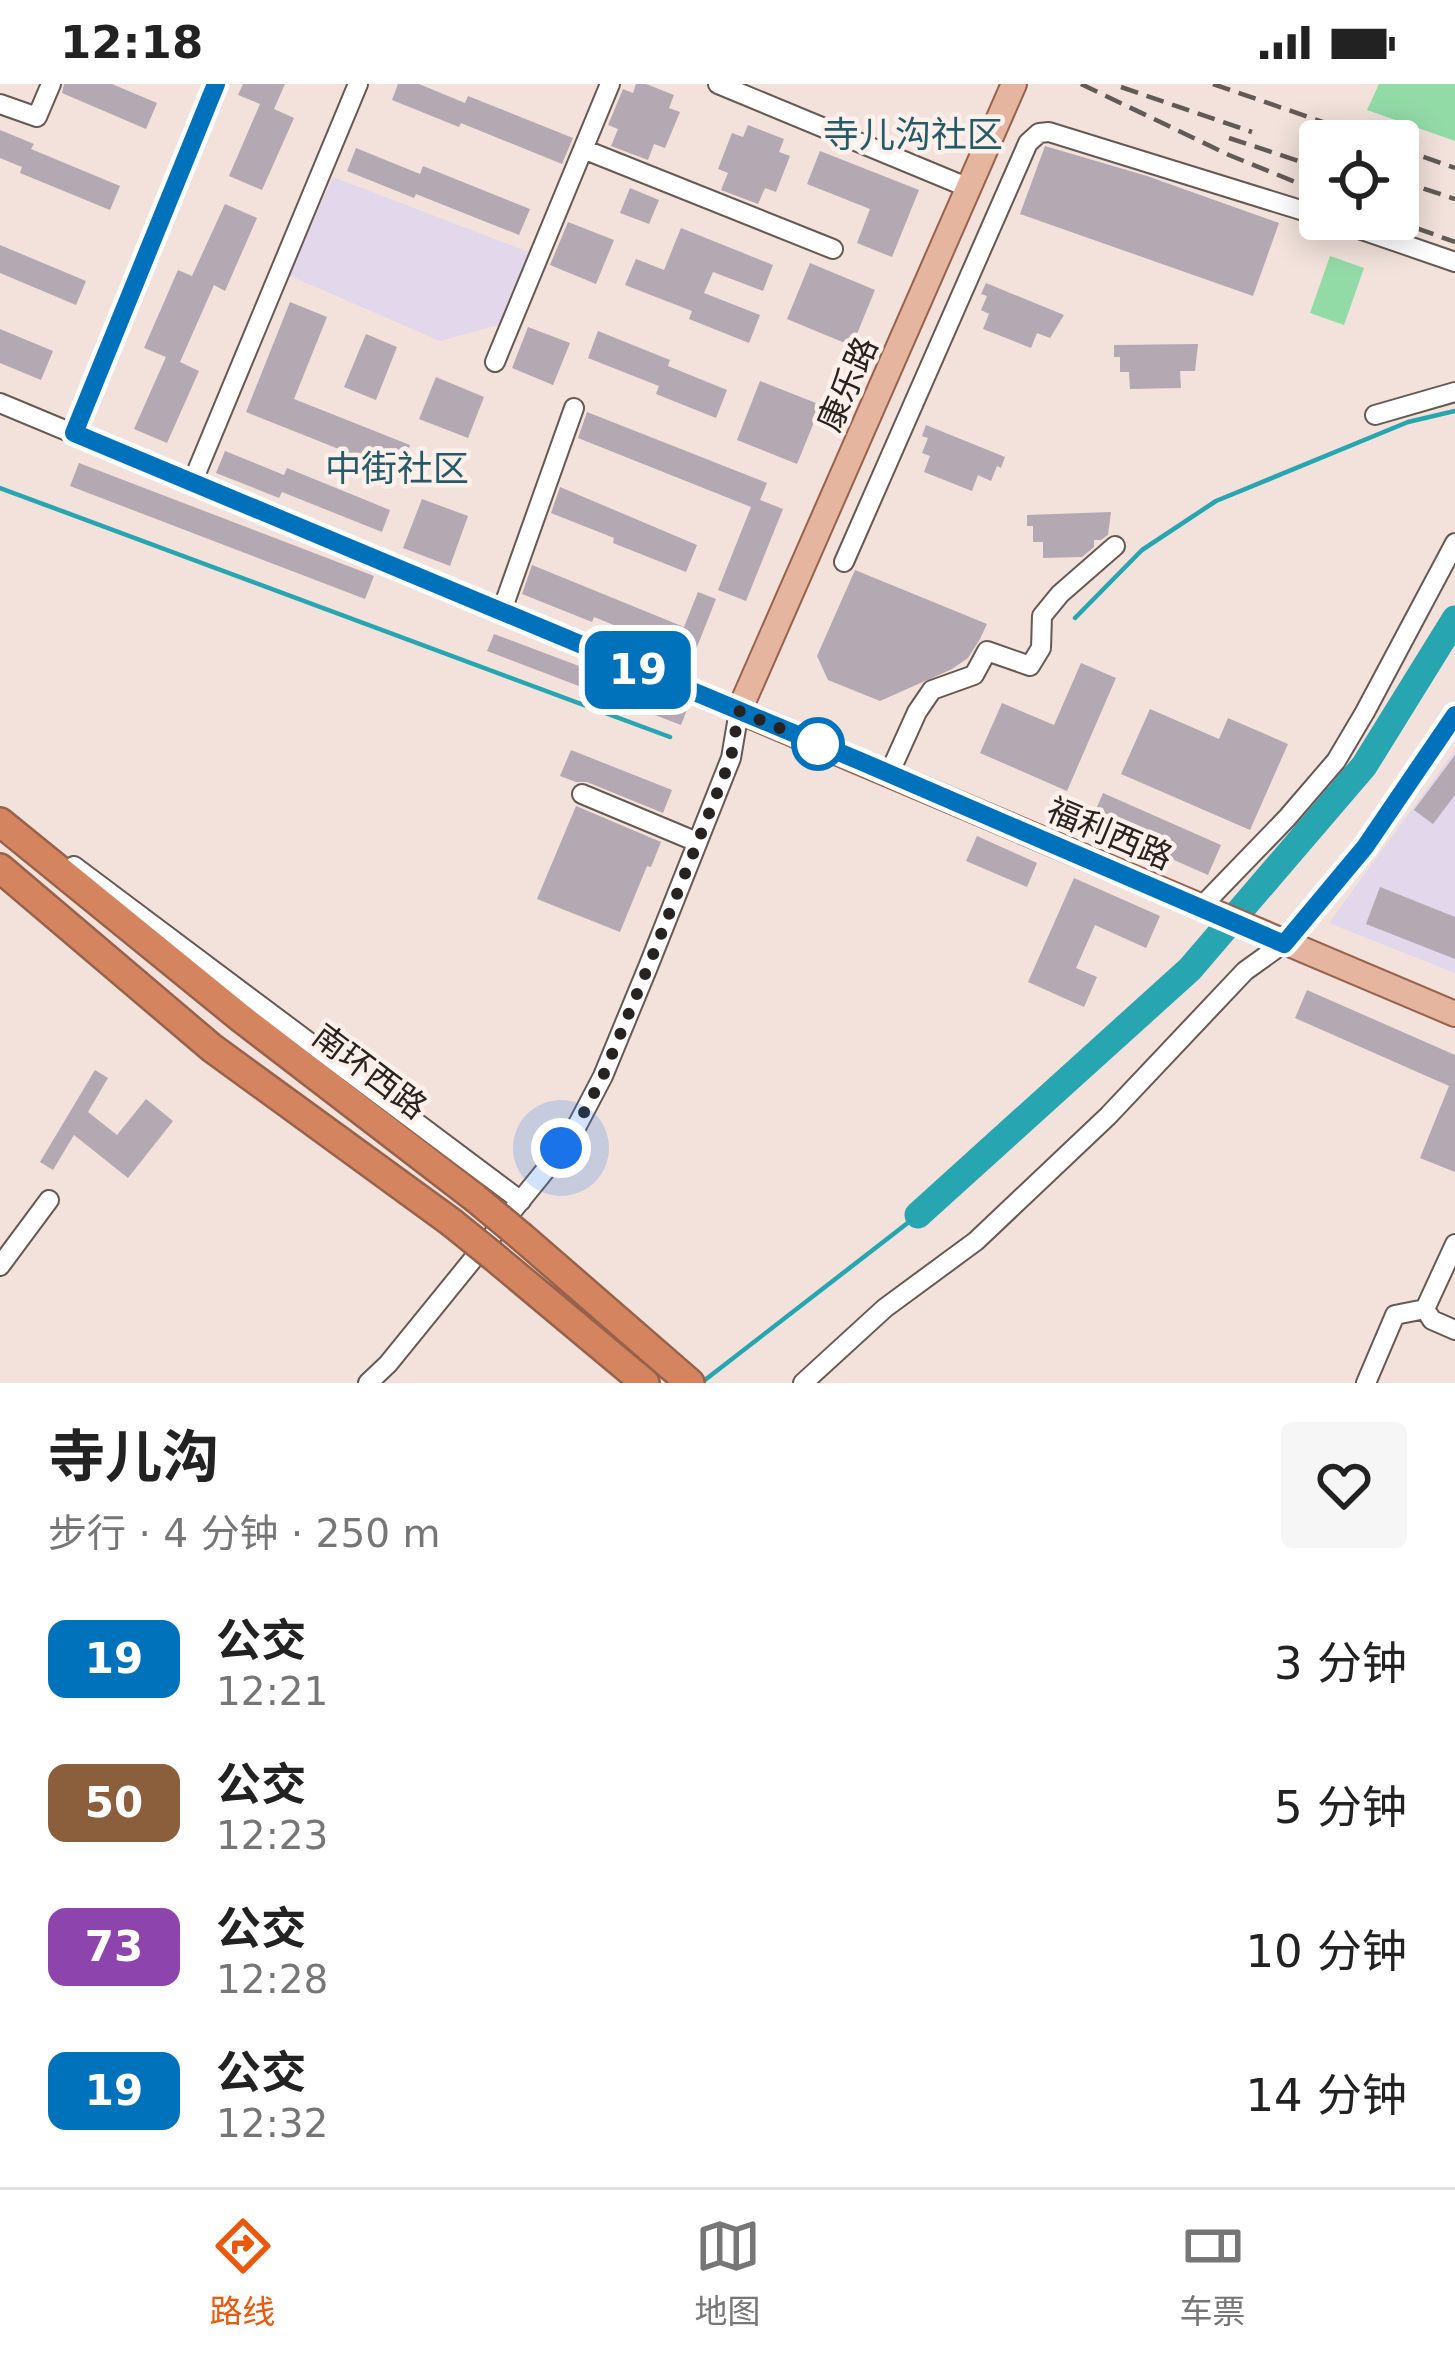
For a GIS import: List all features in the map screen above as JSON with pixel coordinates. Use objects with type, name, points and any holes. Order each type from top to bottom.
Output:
[{"type":"highway","name":"南环西路","points":[[0,820],[241,1018],[474,1197],[690,1383]]},
{"type":"highway","points":[[0,868],[212,1048],[451,1222],[637,1377]]},
{"type":"main road","name":"康乐路","points":[[739,711],[1014,84]]},
{"type":"main road","name":"福利西路","points":[[739,711],[1455,1014]]},
{"type":"street","points":[[0,104],[37,117],[51,84]]},
{"type":"street","points":[[74,433],[217,84]]},
{"type":"street","points":[[192,483],[358,84]]},
{"type":"street","points":[[495,362],[610,84]]},
{"type":"street","points":[[718,84],[969,188]]},
{"type":"street","points":[[844,562],[1034,136],[1049,132],[1299,209]]},
{"type":"street","points":[[583,148],[832,249]]},
{"type":"street","points":[[1391,240],[1455,262]]},
{"type":"street","points":[[1375,415],[1455,392]]},
{"type":"street","points":[[0,403],[739,711],[731,758],[698,842],[603,1076],[569,1141],[368,1383]]},
{"type":"street","points":[[501,613],[574,408]]},
{"type":"street","points":[[1205,910],[1336,761],[1455,543]]},
{"type":"street","points":[[889,774],[932,690],[974,675],[987,651],[1030,666],[1041,648],[1042,616],[1115,546]]},
{"type":"street","points":[[802,1383],[885,1308],[976,1240],[1108,1116],[1365,847],[1455,715]]},
{"type":"street","points":[[582,794],[698,842]]},
{"type":"street","points":[[0,820],[34,836],[521,1201]]},
{"type":"street","points":[[0,1266],[49,1200]]},
{"type":"street","points":[[1425,1309],[1455,1244]]},
{"type":"street","points":[[1425,1309],[1432,1320],[1455,1330]]},
{"type":"street","points":[[1366,1383],[1396,1315],[1425,1309]]},
{"type":"shaded area","points":[[333,177],[531,253],[502,324],[440,341],[288,275]]},
{"type":"shaded area","points":[[1455,750],[1455,973],[1329,923]]},
{"type":"green space","points":[[1379,84],[1455,84],[1455,141],[1419,128],[1419,120],[1395,120],[1367,110]]},
{"type":"green space","points":[[1330,256],[1364,268],[1344,325],[1310,313]]},
{"type":"building","points":[[64,84],[112,84],[157,103],[146,129],[62,93]]},
{"type":"building","points":[[243,84],[285,84],[274,109],[294,118],[262,190],[229,176],[260,104],[238,95]]},
{"type":"building","points":[[398,84],[419,84],[465,103],[468,96],[573,138],[562,164],[392,100]]},
{"type":"building","points":[[636,84],[674,95],[669,108],[680,112],[665,148],[654,144],[648,160],[611,146],[618,129],[608,125],[623,89],[633,93]]},
{"type":"building","points":[[748,125],[784,139],[779,152],[790,156],[776,192],[765,188],[758,204],[721,190],[728,173],[718,169],[732,133],[743,137]]},
{"type":"building","points":[[0,130],[34,144],[31,149],[120,186],[110,210],[20,173],[22,167],[0,158]]},
{"type":"building","points":[[1045,146],[1279,223],[1253,296],[1020,214]]},
{"type":"building","points":[[356,148],[420,174],[423,166],[530,209],[519,235],[347,171]]},
{"type":"building","points":[[820,151],[919,190],[892,257],[857,243],[870,209],[807,184]]},
{"type":"building","points":[[630,188],[659,200],[649,224],[620,213]]},
{"type":"building","points":[[225,204],[257,218],[225,291],[214,285],[180,362],[199,371],[167,443],[134,429],[166,357],[144,348],[178,270],[192,276]]},
{"type":"building","points":[[568,222],[614,240],[596,284],[550,265]]},
{"type":"building","points":[[681,228],[773,265],[763,291],[713,272],[704,293],[760,315],[749,343],[689,319],[692,311],[625,285],[636,259],[664,270]]},
{"type":"building","points":[[0,245],[86,281],[76,305],[0,273]]},
{"type":"building","points":[[810,263],[875,290],[852,346],[787,319]]},
{"type":"building","points":[[986,283],[1064,315],[1050,338],[1037,333],[1031,348],[983,329],[989,314],[981,310]]},
{"type":"building","points":[[290,302],[327,317],[294,399],[410,445],[399,473],[246,412]]},
{"type":"building","points":[[528,327],[570,343],[553,385],[512,368]]},
{"type":"building","points":[[0,329],[53,351],[41,380],[0,363]]},
{"type":"building","points":[[598,331],[727,390],[716,418],[656,394],[659,386],[588,358]]},
{"type":"building","points":[[366,334],[397,347],[376,400],[344,387]]},
{"type":"building","points":[[1198,344],[1195,371],[1180,371],[1181,388],[1130,389],[1129,372],[1120,372],[1120,357],[1114,357],[1114,345]]},
{"type":"building","points":[[436,377],[484,397],[468,438],[419,419]]},
{"type":"building","points":[[760,381],[821,405],[797,464],[737,440]]},
{"type":"building","points":[[587,412],[767,483],[760,500],[783,509],[746,601],[718,590],[751,507],[578,438]]},
{"type":"building","points":[[926,425],[1005,457],[1001,468],[997,466],[991,481],[978,475],[972,491],[924,472],[930,456],[922,453],[928,438],[922,436]]},
{"type":"building","points":[[225,451],[284,475],[287,468],[390,510],[382,532],[282,492],[279,498],[216,473]]},
{"type":"building","points":[[79,463],[374,576],[365,599],[70,486]]},
{"type":"building","points":[[560,487],[697,545],[686,572],[551,513]]},
{"type":"building","points":[[422,499],[468,516],[450,566],[403,548]]},
{"type":"building","points":[[1111,512],[1108,535],[1094,540],[1094,547],[1082,557],[1043,558],[1043,542],[1033,542],[1033,526],[1027,526],[1027,515]]},
{"type":"building","points":[[532,565],[684,627],[698,592],[716,599],[695,652],[677,644],[675,650],[522,594]]},
{"type":"building","points":[[855,570],[987,624],[968,658],[880,701],[828,680],[817,656]]},
{"type":"building","points":[[494,634],[688,707],[681,725],[487,651]]},
{"type":"building","points":[[1081,663],[1116,678],[1067,791],[980,753],[1002,703],[1054,725]]},
{"type":"building","points":[[1150,709],[1219,739],[1228,718],[1288,744],[1250,830],[1121,774]]},
{"type":"building","points":[[571,750],[672,790],[663,813],[560,776]]},
{"type":"building","points":[[1455,755],[1455,795],[1433,824],[1414,810]]},
{"type":"building","points":[[1103,793],[1221,845],[1208,875],[1090,823]]},
{"type":"building","points":[[576,806],[661,842],[620,932],[537,899]]},
{"type":"building","points":[[977,836],[1037,863],[1027,887],[966,861]]},
{"type":"building","points":[[1074,878],[1160,916],[1146,948],[1095,925],[1076,968],[1097,977],[1084,1007],[1028,982]]},
{"type":"building","points":[[1380,887],[1455,917],[1455,959],[1366,924]]},
{"type":"building","points":[[1307,990],[1455,1055],[1455,1172],[1420,1158],[1449,1086],[1295,1018]]},
{"type":"building","points":[[95,1070],[108,1078],[88,1112],[117,1135],[146,1099],[173,1121],[128,1178],[74,1135],[53,1170],[40,1162]]},
{"type":"waterway","points":[[1075,618],[1142,550],[1216,501],[1408,422],[1455,411]]},
{"type":"waterway","points":[[0,488],[670,737]]},
{"type":"waterway","points":[[918,1215],[1190,969],[1364,766],[1455,619]]},
{"type":"waterway","points":[[701,1383],[918,1215]]},
{"type":"railway","points":[[1081,84],[1299,183]]},
{"type":"railway","points":[[1213,84],[1317,120]]},
{"type":"railway","points":[[1121,87],[1252,132]]},
{"type":"railway","points":[[1229,138],[1299,161]]},
{"type":"railway","points":[[1419,155],[1455,168]]},
{"type":"railway","points":[[1419,187],[1455,199]]},
{"type":"railway","points":[[1419,229],[1455,242]]},
{"type":"bus line","name":"19","points":[[216,84],[74,433],[860,761],[1284,944],[1365,847],[1455,715]]},
{"type":"district","name":"寺儿沟社区","points":[[913,134]]},
{"type":"district","name":"中街社区","points":[[397,468]]},
{"type":"route","points":[[561,1148],[603,1076],[648,967],[731,758],[739,711],[818,744]]}]
